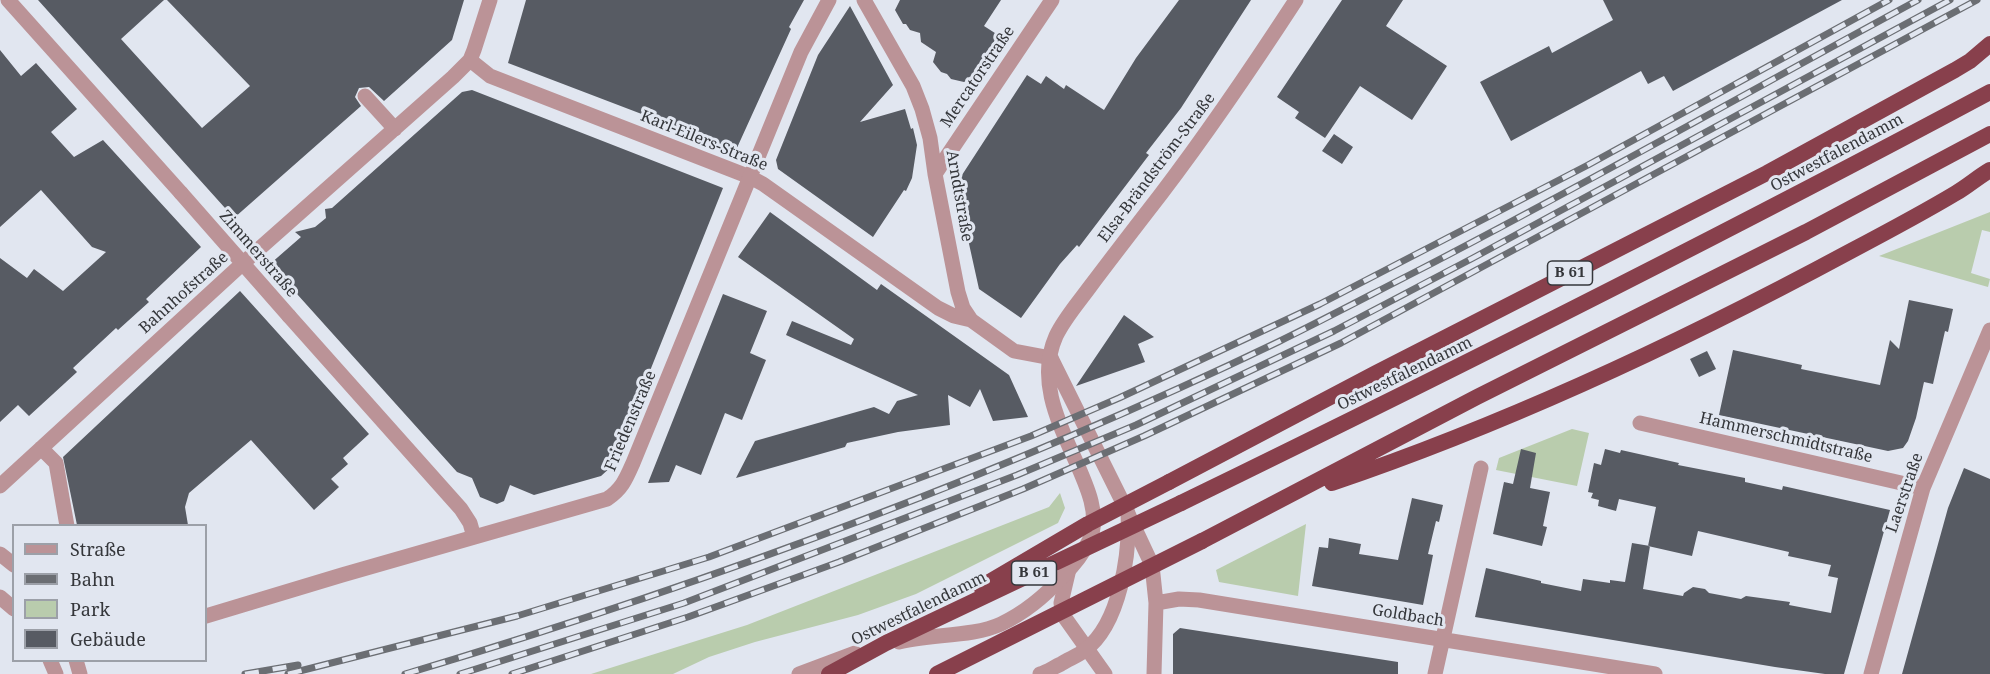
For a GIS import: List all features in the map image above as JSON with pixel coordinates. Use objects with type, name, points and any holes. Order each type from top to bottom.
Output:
[{"type":"highway","name":"B 61","points":[[886,643],[1088,524],[1376,373],[1767,173],[1970,62],[1990,45]]},
{"type":"highway","name":"Ostwestfalendamm","points":[[829,674],[886,643],[1466,364],[1770,209],[1990,92]]},
{"type":"highway","points":[[937,674],[1283,500],[1478,397],[1796,237],[1990,134]]},
{"type":"highway","points":[[1283,500],[1400,460],[1575,389],[1711,325],[1850,252],[1959,192],[1990,170]]},
{"type":"highway","points":[[1959,192],[1990,183]]},
{"type":"street","name":"Zimmerstraße","points":[[8,0],[461,509],[470,524],[474,537]]},
{"type":"street","name":"Friedenstraße","points":[[207,616],[608,499],[623,486],[806,41],[829,0]]},
{"type":"street","name":"Arndtstraße","points":[[864,0],[913,86],[930,138],[935,174],[963,308],[971,320],[1014,351],[1051,358]]},
{"type":"street","name":"Mercatorstraße","points":[[935,174],[1052,0]]},
{"type":"street","name":"Elsa-Brändström-Straße","points":[[1051,358],[1057,334],[1073,309],[1200,141],[1296,0]]},
{"type":"street","name":"Bahnhofstraße","points":[[0,486],[242,264],[453,77],[470,60],[478,38],[486,1]]},
{"type":"street","name":"Karl-Eilers-Straße","points":[[470,60],[490,76],[764,184],[938,308],[954,316],[971,320]]},
{"type":"street","points":[[365,96],[394,129]]},
{"type":"street","name":"Laerstraße","points":[[1871,674],[1923,488],[1990,330]]},
{"type":"street","points":[[1051,358],[1152,565],[1156,603],[1154,674]]},
{"type":"street","points":[[799,674],[862,651],[919,637],[966,633],[1000,625],[1040,601],[1069,570],[1090,539],[1093,520],[1092,505],[1086,484],[1056,419],[1048,378],[1051,358]]},
{"type":"street","name":"Hammerschmidtstraße","points":[[1640,423],[1923,488]]},
{"type":"street","points":[[41,448],[56,463],[67,524]]},
{"type":"street","points":[[1435,674],[1481,468]]},
{"type":"street","points":[[1040,674],[1086,650],[1102,630],[1115,606],[1126,565],[1129,540],[1128,513]]},
{"type":"street","points":[[0,554],[12,563]]},
{"type":"street","points":[[1069,570],[1061,603],[1063,615],[1105,674]]},
{"type":"street","points":[[0,597],[12,607]]},
{"type":"street","name":"Goldbach","points":[[1156,603],[1179,599],[1199,600],[1655,674]]},
{"type":"green space","points":[[1990,212],[1990,232],[1982,230],[1971,273],[1990,279],[1988,287],[1879,256]]},
{"type":"green space","points":[[1572,429],[1589,433],[1577,486],[1496,470],[1499,458]]},
{"type":"green space","points":[[1060,493],[1065,508],[1058,523],[916,594],[858,615],[755,642],[709,657],[673,674],[591,674],[747,625],[1049,507]]},
{"type":"green space","points":[[1306,524],[1298,596],[1219,582],[1216,570]]},
{"type":"building","points":[[38,0],[164,0],[121,39],[202,128],[250,86],[167,0],[464,0],[452,40],[384,101],[369,87],[359,88],[355,97],[361,106],[234,218]]},
{"type":"building","points":[[526,0],[804,0],[789,27],[791,29],[736,150],[508,63]]},
{"type":"building","points":[[900,0],[1001,0],[984,26],[998,35],[981,65],[969,79],[964,82],[951,79],[947,74],[941,72],[933,62],[936,52],[921,42],[920,33],[910,30],[906,24],[903,24],[895,10]]},
{"type":"building","points":[[1179,0],[1251,0],[1181,108],[1146,153],[1149,155],[1079,247],[1077,245],[1060,264],[1021,318],[979,289],[958,194],[962,175],[1027,75],[1041,84],[1046,76],[1064,89],[1066,85],[1104,110],[1136,58]]},
{"type":"building","points":[[1342,0],[1403,0],[1386,26],[1447,66],[1412,120],[1360,86],[1325,138],[1295,118],[1299,112],[1277,97]]},
{"type":"building","points":[[1603,0],[1842,0],[1673,91],[1664,76],[1648,84],[1641,71],[1511,141],[1480,82],[1549,46],[1552,53],[1613,20]]},
{"type":"building","points":[[850,6],[893,85],[860,122],[905,109],[917,145],[912,178],[906,191],[904,190],[873,237],[778,169],[776,160],[818,55]]},
{"type":"building","points":[[0,50],[21,76],[36,63],[77,109],[51,132],[74,157],[103,140],[201,247],[146,299],[149,302],[118,330],[116,328],[73,368],[77,372],[29,416],[18,405],[0,422],[0,258],[27,278],[34,269],[63,291],[106,252],[92,247],[41,190],[0,227]]},
{"type":"building","points":[[472,90],[723,188],[612,466],[601,476],[534,495],[510,485],[504,501],[497,504],[480,497],[472,478],[457,472],[270,264],[301,237],[295,232],[315,227],[326,218],[325,209],[332,208],[462,92]]},
{"type":"building","points":[[1334,134],[1353,147],[1342,164],[1322,151]]},
{"type":"building","points":[[770,212],[877,290],[881,284],[1009,375],[1028,417],[993,421],[980,389],[970,407],[948,395],[950,425],[898,432],[847,443],[845,447],[736,478],[755,441],[874,407],[889,414],[897,401],[918,395],[786,335],[792,321],[851,345],[854,339],[738,257]]},
{"type":"building","points":[[240,291],[369,434],[343,458],[348,464],[331,479],[339,487],[314,510],[251,440],[189,493],[185,507],[188,524],[77,524],[63,457]]},
{"type":"building","points":[[723,294],[767,311],[750,353],[766,360],[742,420],[725,413],[701,475],[676,465],[669,482],[648,483]]},
{"type":"building","points":[[1909,300],[1953,309],[1948,332],[1945,331],[1933,384],[1924,382],[1916,418],[1908,441],[1903,448],[1888,451],[1719,415],[1733,350],[1802,365],[1801,369],[1880,385],[1890,340],[1899,349]]},
{"type":"building","points":[[1124,315],[1154,337],[1138,344],[1145,362],[1076,386]]},
{"type":"building","points":[[1707,351],[1716,369],[1699,377],[1690,359]]},
{"type":"building","points":[[1521,449],[1536,453],[1530,488],[1550,492],[1543,526],[1547,527],[1542,546],[1493,534],[1504,482],[1513,484]]},
{"type":"building","points":[[1605,449],[1620,453],[1621,450],[1679,463],[1678,465],[1745,478],[1745,482],[1782,490],[1783,486],[1890,510],[1844,674],[1825,674],[1775,667],[1475,617],[1486,568],[1581,591],[1583,579],[1610,583],[1610,580],[1625,582],[1632,543],[1648,546],[1656,507],[1619,499],[1616,511],[1598,506],[1599,500],[1591,498],[1593,493],[1588,492],[1594,463],[1601,465]],"holes":[[[1698,531],[1789,552],[1788,556],[1831,565],[1828,576],[1838,578],[1831,613],[1789,605],[1790,602],[1746,596],[1741,599],[1709,593],[1705,589],[1693,587],[1683,596],[1643,589],[1650,546],[1692,556]]]},
{"type":"building","points":[[1964,468],[1990,479],[1990,674],[1902,674],[1948,508]]},
{"type":"building","points":[[1412,498],[1443,505],[1439,522],[1436,521],[1428,554],[1433,555],[1423,605],[1312,586],[1319,547],[1328,548],[1329,538],[1361,544],[1359,554],[1398,560]]},
{"type":"building","points":[[1180,628],[1398,662],[1398,674],[1173,674],[1173,634]]},
{"type":"railway","points":[[288,674],[517,616],[709,557],[1031,436],[1119,398],[1320,304],[1588,165],[1889,0]]},
{"type":"railway","points":[[405,674],[628,604],[848,525],[957,483],[1172,391],[1296,333],[1482,237],[1918,0]]},
{"type":"railway","points":[[460,674],[684,603],[1017,475],[1136,425],[1334,331],[1950,0]]},
{"type":"railway","points":[[512,674],[688,617],[839,562],[1023,489],[1144,436],[1341,343],[1977,0]]},
{"type":"railway","points":[[245,674],[298,665]]}]
